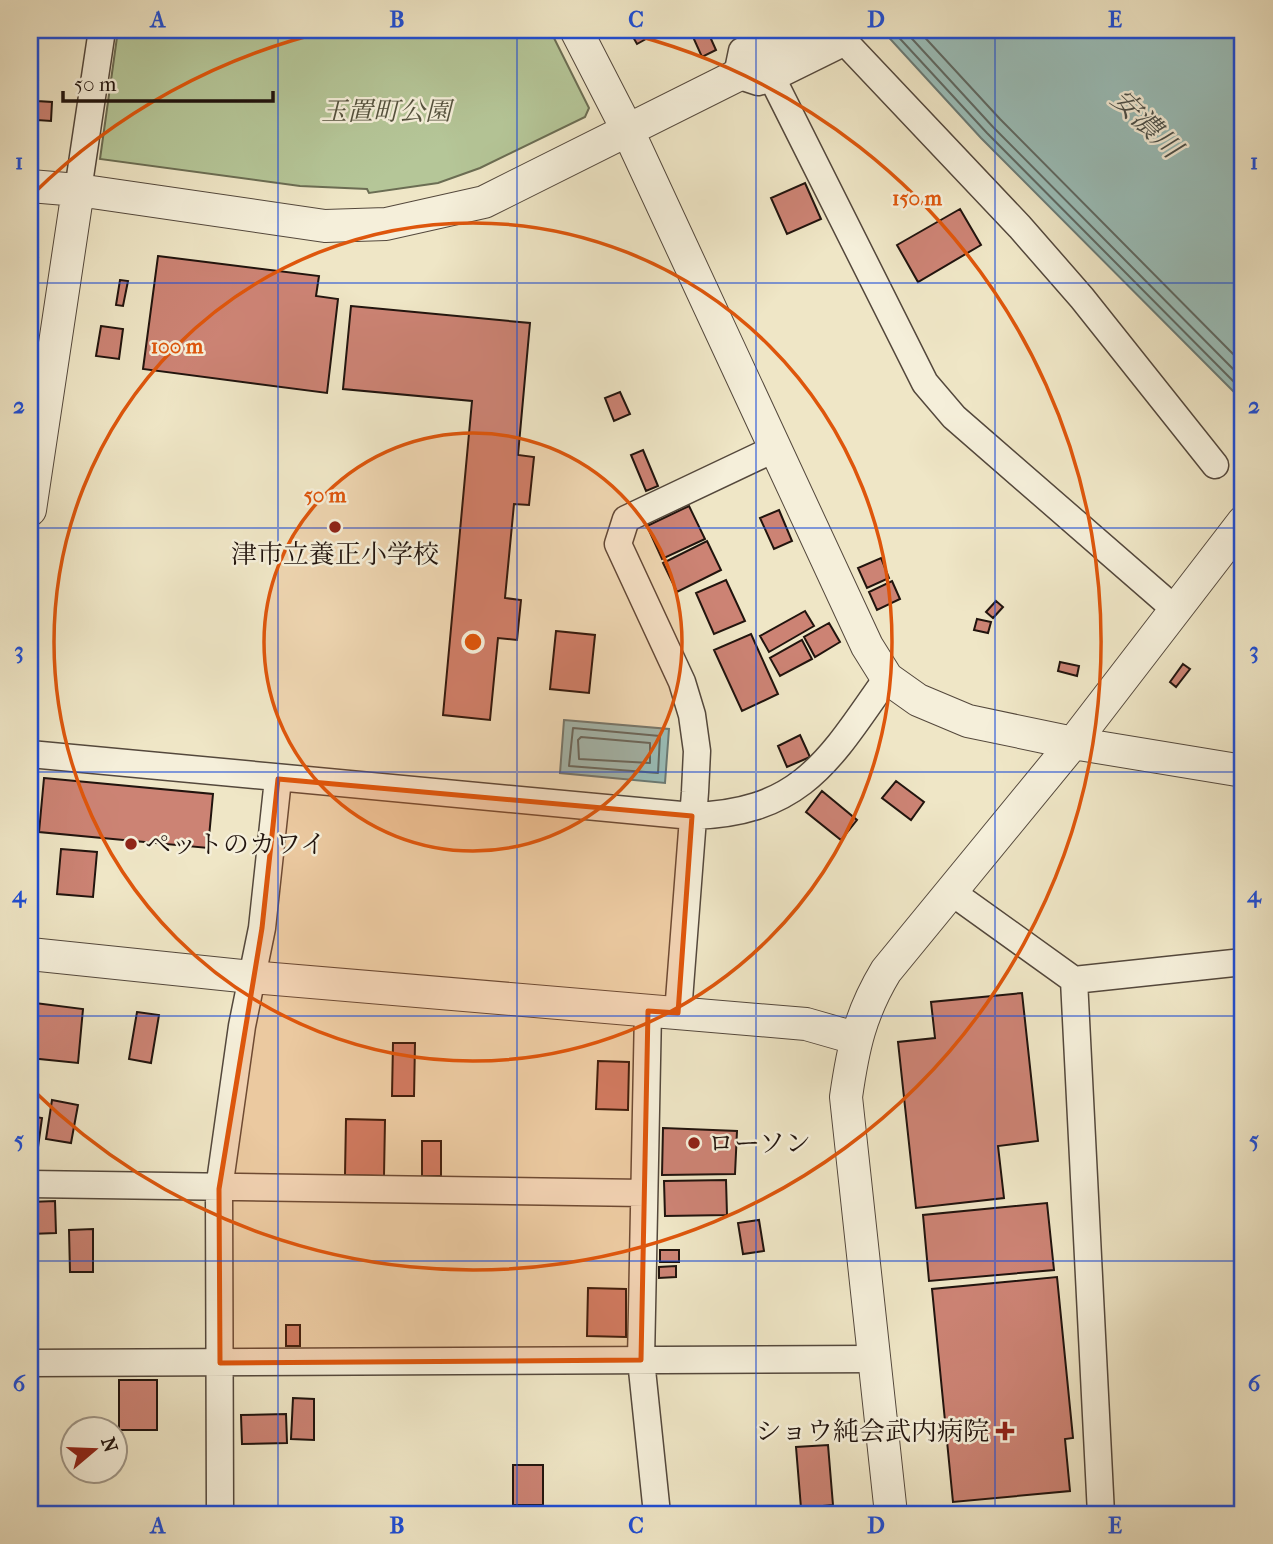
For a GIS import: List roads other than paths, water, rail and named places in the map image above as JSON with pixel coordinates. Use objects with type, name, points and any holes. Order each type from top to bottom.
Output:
[{"type":"street","points":[[30,510],[102,30]]},
{"type":"street","points":[[576,30],[628,131],[867,646],[887,678],[941,712],[968,721],[1243,776]]},
{"type":"street","points":[[783,30],[742,51],[925,383],[954,417],[1177,611]]},
{"type":"street","points":[[755,73],[826,30]]},
{"type":"street","points":[[30,186],[78,190],[325,226],[386,224],[484,202],[628,131],[755,73],[845,42],[1020,227],[1082,298],[1214,465]]},
{"type":"street","points":[[657,1514],[641,1360],[644,1193],[663,1012],[692,816],[697,751],[692,715],[682,682],[618,544],[626,519],[774,449]]},
{"type":"street","points":[[891,1514],[846,1097],[855,1038],[869,999],[886,971],[1073,743],[1243,522]]},
{"type":"street","points":[[30,754],[692,816],[740,812],[769,802],[812,777],[830,758],[887,678]]},
{"type":"street","points":[[220,1514],[219,1189],[251,977],[262,928],[278,779]]},
{"type":"street","points":[[950,891],[1074,980],[1243,962]]},
{"type":"street","points":[[30,954],[251,977],[806,1024],[855,1038]]},
{"type":"street","points":[[1074,980],[1101,1514]]},
{"type":"street","points":[[30,1184],[219,1189],[644,1193]]},
{"type":"street","points":[[30,1363],[873,1359]]},
{"type":"water","name":"安濃川","points":[[882,30],[1243,30],[1243,401],[981,138]]},
{"type":"water","points":[[564,720],[669,729],[665,783],[560,773]]},
{"type":"place","name":"津市立養正小学校","points":[[335,527]]},
{"type":"place","name":"ペットのカワイ","points":[[131,844]]},
{"type":"place","name":"ローソン","points":[[694,1143]]},
{"type":"place","name":"ショウ純会武内病院","points":[[1005,1431]]},
{"type":"park label","name":"玉置町公園","points":[[386,111]]}]
